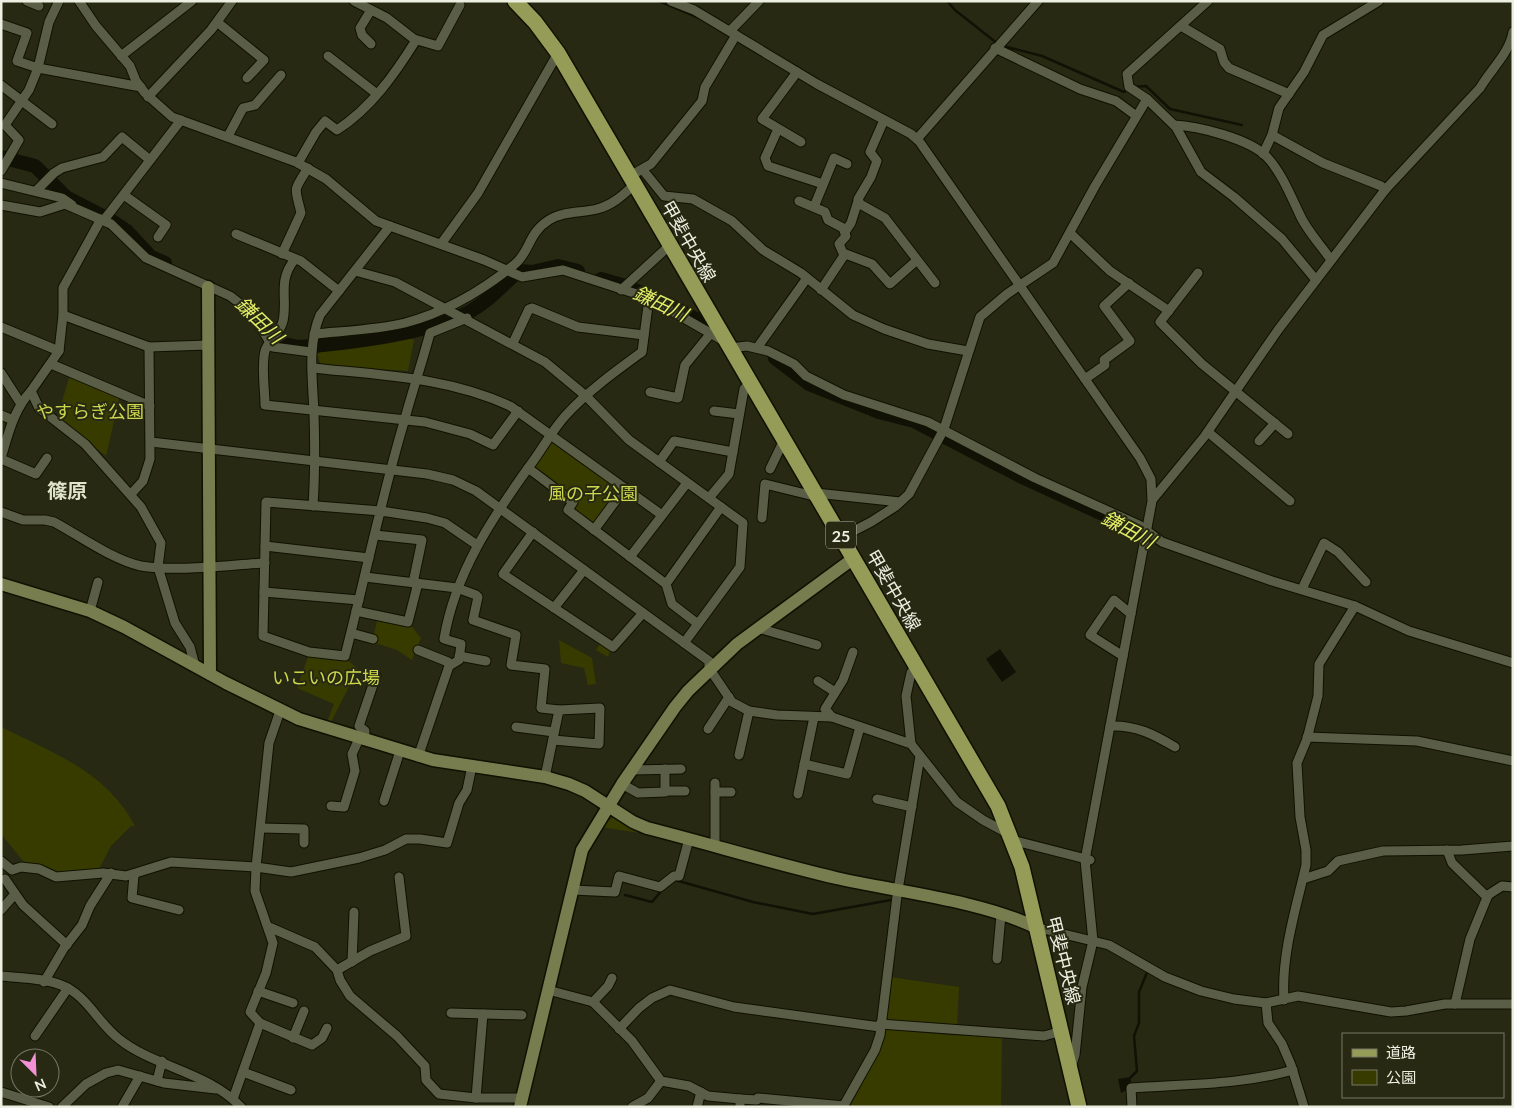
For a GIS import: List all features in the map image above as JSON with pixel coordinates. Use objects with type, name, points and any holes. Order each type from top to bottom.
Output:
[{"type":"main road","name":"甲斐中央線","points":[[515,1],[535,22],[558,53],[636,177],[670,245],[998,806],[1022,867],[1035,927],[1071,1068],[1078,1107]]},
{"type":"street","points":[[27,1],[39,6]]},
{"type":"street","points":[[1,171],[18,140],[5,125],[29,90],[38,68],[49,22],[58,1]]},
{"type":"street","points":[[79,1],[130,66],[140,87],[172,117],[228,136],[308,168],[326,179],[376,221],[508,269],[522,277],[563,270],[649,298],[711,333],[728,345],[757,348],[786,358],[806,376],[844,395],[884,409],[914,416],[1036,478],[1139,524],[1162,542],[1197,556],[1355,606],[1409,631],[1513,663]]},
{"type":"street","points":[[121,56],[192,1]]},
{"type":"street","points":[[148,96],[191,53],[232,1]]},
{"type":"street","points":[[354,1],[387,18],[416,40],[438,46],[460,5]]},
{"type":"street","points":[[671,1],[694,10],[797,72],[917,138],[1146,468],[1153,490],[1152,499],[1110,726],[1088,860],[1093,941],[1082,987],[1075,1055],[1071,1068]]},
{"type":"street","points":[[314,334],[404,323],[447,308],[478,292],[508,269],[524,253],[532,236],[548,221],[559,216],[598,209],[617,200],[636,177],[651,164],[702,101],[705,87],[733,33],[759,1]]},
{"type":"street","points":[[917,138],[1038,1]]},
{"type":"street","points":[[1208,1],[1127,74],[1129,87],[1147,99],[1174,125],[1201,172],[1234,197],[1282,239],[1316,280]]},
{"type":"street","points":[[1263,154],[1272,135],[1280,108],[1304,72],[1323,35],[1379,1]]},
{"type":"street","points":[[371,10],[360,28],[362,35],[371,44]]},
{"type":"street","points":[[217,22],[264,60],[247,78]]},
{"type":"street","points":[[1,24],[27,33],[16,61],[38,68],[140,87]]},
{"type":"street","points":[[1181,26],[1220,49],[1224,62],[1229,68],[1289,94]]},
{"type":"street","points":[[1152,499],[1208,432],[1316,280],[1385,190],[1480,88],[1491,69],[1501,59],[1511,44],[1513,32]]},
{"type":"street","points":[[298,163],[316,132],[326,121],[337,130],[356,118],[396,73],[416,40]]},
{"type":"street","points":[[995,48],[1080,89],[1116,101],[1135,116]]},
{"type":"street","points":[[441,244],[478,193],[558,53]]},
{"type":"street","points":[[328,56],[377,94]]},
{"type":"street","points":[[797,72],[762,119],[800,142]]},
{"type":"street","points":[[228,136],[243,108],[255,105],[281,75]]},
{"type":"street","points":[[1,84],[52,124]]},
{"type":"street","points":[[842,537],[871,522],[909,494],[943,431],[980,317],[1020,285],[1053,263],[1135,116],[1147,99]]},
{"type":"street","points":[[48,458],[36,474],[1,458],[13,420],[21,404],[59,351],[63,316],[63,288],[102,220],[124,195],[181,120]]},
{"type":"street","points":[[884,120],[870,152],[877,161],[876,167],[858,201],[851,223],[845,232],[846,236],[839,244],[845,254],[872,264],[890,284],[916,261]]},
{"type":"street","points":[[1174,125],[1194,126],[1215,132],[1263,154],[1294,199],[1299,214],[1331,260]]},
{"type":"street","points":[[778,129],[765,158],[768,166],[823,184]]},
{"type":"street","points":[[1272,135],[1323,163],[1381,186],[1385,190]]},
{"type":"street","points":[[36,191],[54,173],[62,168],[103,157],[122,137],[150,160]]},
{"type":"street","points":[[814,207],[834,158],[847,164]]},
{"type":"street","points":[[282,254],[301,213],[295,188],[308,168]]},
{"type":"street","points":[[636,177],[664,196],[693,200],[732,221],[763,250],[807,278],[853,315],[868,323],[938,347],[968,352]]},
{"type":"street","points":[[1,183],[62,198],[102,220],[124,235],[146,258],[230,296],[250,312],[273,347],[288,351],[312,352]]},
{"type":"street","points":[[124,195],[166,224],[158,237]]},
{"type":"street","points":[[799,201],[825,212],[828,220],[843,228],[845,232]]},
{"type":"street","points":[[858,201],[885,218],[935,284]]},
{"type":"street","points":[[1,205],[40,212],[65,204],[72,205]]},
{"type":"street","points":[[314,506],[315,461],[312,352],[314,334],[320,315],[390,226]]},
{"type":"street","points":[[1070,233],[1110,271],[1169,311]]},
{"type":"street","points":[[236,234],[295,259],[318,273],[339,291]]},
{"type":"street","points":[[621,290],[670,245]]},
{"type":"street","points":[[821,290],[845,254]]},
{"type":"street","points":[[295,259],[288,268],[283,282],[280,331],[265,349],[265,405],[446,426],[470,434],[493,445],[518,411]]},
{"type":"street","points":[[355,271],[394,282],[467,318],[553,367],[586,396],[629,440],[743,523],[740,566],[684,643]]},
{"type":"street","points":[[1198,273],[1160,322],[1202,364],[1288,434]]},
{"type":"street","points":[[757,348],[807,278]]},
{"type":"street","points":[[1085,379],[1105,365],[1104,360],[1130,341],[1104,306],[1129,283]]},
{"type":"street","points":[[208,286],[210,674]]},
{"type":"street","points":[[418,757],[449,666],[459,660],[461,644],[444,639],[448,611],[477,545],[500,508],[565,416],[586,396],[642,352],[649,298]]},
{"type":"street","points":[[513,343],[529,309],[532,308],[578,327],[644,335]]},
{"type":"street","points":[[63,316],[149,347],[208,345]]},
{"type":"street","points":[[467,318],[430,333],[418,379],[404,420],[391,470],[381,511],[375,534],[370,558],[345,656],[309,652],[263,636],[266,502],[381,511],[427,518],[445,524],[477,545]]},
{"type":"street","points":[[1,328],[59,351]]},
{"type":"street","points":[[650,392],[678,398],[685,365],[711,333]]},
{"type":"street","points":[[130,494],[143,481],[147,472],[151,442],[149,347]]},
{"type":"street","points":[[51,364],[150,406]]},
{"type":"street","points":[[312,368],[418,379],[458,386],[483,393],[518,411],[662,516]]},
{"type":"street","points":[[1,373],[21,404]]},
{"type":"street","points":[[709,498],[729,474],[744,389],[750,384]]},
{"type":"street","points":[[31,391],[39,408],[85,444],[141,506],[161,543],[158,567],[175,623],[190,646],[195,666]]},
{"type":"street","points":[[714,411],[739,414]]},
{"type":"street","points":[[1,415],[13,420]]},
{"type":"street","points":[[1259,440],[1275,423]]},
{"type":"street","points":[[1208,432],[1290,501]]},
{"type":"street","points":[[770,469],[784,440]]},
{"type":"street","points":[[659,462],[674,441],[733,452]]},
{"type":"street","points":[[151,442],[427,474],[453,480],[476,491],[709,661],[709,668],[732,702],[749,711],[832,717],[911,744]]},
{"type":"street","points":[[528,468],[573,502],[568,510],[666,584],[672,604],[698,624]]},
{"type":"street","points":[[630,557],[687,483]]},
{"type":"street","points":[[762,518],[765,484],[817,495],[900,502]]},
{"type":"street","points":[[594,530],[625,488]]},
{"type":"street","points":[[666,584],[721,507]]},
{"type":"street","points":[[1,512],[23,520],[54,522],[116,556],[140,566],[209,566],[265,563]]},
{"type":"street","points":[[533,532],[503,574],[613,647],[643,613]]},
{"type":"street","points":[[356,611],[408,622],[422,540],[375,534]]},
{"type":"street","points":[[1302,590],[1324,543],[1338,552],[1366,582]]},
{"type":"street","points":[[265,546],[370,558]]},
{"type":"street","points":[[269,928],[314,946],[337,970],[340,980],[350,996],[397,1036],[425,1066],[426,1080],[439,1094],[520,1102],[582,850],[608,806],[676,705],[709,668],[758,628],[854,558]]},
{"type":"street","points":[[554,608],[584,570]]},
{"type":"street","points":[[365,577],[457,588],[478,597],[473,620],[516,635],[511,665],[545,669],[541,708],[559,710],[600,708],[599,744],[516,727]]},
{"type":"street","points":[[90,611],[98,582]]},
{"type":"street","points":[[1,584],[90,611],[124,627],[280,711],[361,740],[418,757],[546,777],[585,791],[639,825],[827,876],[1001,915],[1035,927],[1109,945],[1165,977],[1201,991],[1234,999],[1266,1002],[1298,996],[1391,1012],[1455,1004],[1513,1004]]},
{"type":"street","points":[[264,592],[359,600]]},
{"type":"street","points":[[1123,656],[1090,634],[1114,600],[1131,614]]},
{"type":"street","points":[[1284,1000],[1286,954],[1303,879],[1306,850],[1300,817],[1297,763],[1307,737],[1318,696],[1319,664],[1355,606]]},
{"type":"street","points":[[758,628],[817,646]]},
{"type":"street","points":[[351,633],[373,639]]},
{"type":"street","points":[[418,650],[448,662],[449,666]]},
{"type":"street","points":[[832,717],[824,709],[843,680],[853,652]]},
{"type":"street","points":[[459,656],[486,661]]},
{"type":"street","points":[[917,665],[912,673],[906,696],[911,744],[957,802],[982,820],[1011,837],[1088,860]]},
{"type":"street","points":[[331,806],[344,807],[355,771],[352,754],[365,732],[359,726],[376,676]]},
{"type":"street","points":[[818,681],[835,692]]},
{"type":"street","points":[[708,729],[729,697]]},
{"type":"street","points":[[546,777],[559,710]]},
{"type":"street","points":[[280,711],[269,743],[256,867],[256,891],[273,943],[266,974],[250,1012],[260,1023],[312,1045],[322,1038],[327,1028]]},
{"type":"street","points":[[739,755],[749,711]]},
{"type":"street","points":[[798,794],[814,717]]},
{"type":"street","points":[[1110,726],[1125,726],[1144,730],[1175,747]]},
{"type":"street","points":[[804,764],[847,774],[860,727]]},
{"type":"street","points":[[1307,737],[1418,741],[1513,761]]},
{"type":"street","points":[[384,802],[400,751]]},
{"type":"street","points":[[548,990],[593,1002],[632,1041],[661,1081],[689,1086],[701,1092],[740,1103],[758,1098],[843,1106],[876,1050],[920,756]]},
{"type":"street","points":[[66,945],[35,917],[3,882],[12,870],[21,867],[39,869],[56,877],[111,873],[126,876],[134,875],[152,866],[171,862],[256,867],[291,872],[359,858],[385,850],[406,840],[420,838],[447,843],[459,803],[467,790],[472,766]]},
{"type":"street","points":[[632,770],[681,769]]},
{"type":"street","points":[[665,770],[665,791]]},
{"type":"street","points":[[622,784],[638,792],[685,791]]},
{"type":"street","points":[[715,846],[715,787],[731,792]]},
{"type":"street","points":[[877,799],[912,807]]},
{"type":"street","points":[[261,828],[304,829],[304,843]]},
{"type":"street","points":[[573,890],[615,892],[619,876],[660,887],[674,876],[679,876],[689,839]]},
{"type":"street","points":[[1303,879],[1328,871],[1338,860],[1383,851],[1513,846]]},
{"type":"street","points":[[1447,850],[1452,863],[1487,897]]},
{"type":"street","points":[[1,861],[12,870]]},
{"type":"street","points":[[44,982],[66,945],[82,925],[90,906],[111,873]]},
{"type":"street","points":[[134,875],[132,898],[179,910]]},
{"type":"street","points":[[337,970],[406,936],[399,877]]},
{"type":"street","points":[[1455,1004],[1470,939],[1487,897],[1502,886],[1513,887]]},
{"type":"street","points":[[1,910],[16,894]]},
{"type":"street","points":[[352,962],[354,912]]},
{"type":"street","points":[[997,959],[1001,915]]},
{"type":"street","points":[[1,976],[61,984],[78,994],[100,1021],[119,1040],[219,1089],[236,1104],[243,1072],[260,1023]]},
{"type":"street","points":[[593,1002],[608,986],[612,978]]},
{"type":"street","points":[[35,1036],[68,988]]},
{"type":"street","points":[[619,1029],[639,1008],[652,998],[670,990],[734,1007],[880,1026],[1044,1036],[1062,1031]]},
{"type":"street","points":[[258,991],[293,1003]]},
{"type":"street","points":[[1266,1002],[1268,1023],[1282,1044],[1293,1070],[1304,1107]]},
{"type":"street","points":[[293,1038],[304,1011]]},
{"type":"street","points":[[452,1013],[522,1015]]},
{"type":"street","points":[[476,1098],[483,1014]]},
{"type":"street","points":[[157,1081],[162,1061]]},
{"type":"street","points":[[62,1107],[86,1084],[106,1073],[118,1070],[157,1081],[219,1089]]},
{"type":"street","points":[[1132,1107],[1132,1088],[1234,1082],[1265,1078],[1293,1070]]},
{"type":"street","points":[[243,1072],[291,1090]]},
{"type":"street","points":[[122,1107],[140,1076]]},
{"type":"street","points":[[632,1107],[648,1098],[661,1081]]},
{"type":"street","points":[[1,1092],[49,1107]]},
{"type":"street","points":[[697,1107],[701,1092]]},
{"type":"green space","points":[[407,338],[414,340],[408,371],[321,365],[317,354],[326,349]]},
{"type":"green space","name":"やすらぎ公園","points":[[70,375],[120,395],[106,456],[57,418]]},
{"type":"green space","name":"風の子公園","points":[[552,437],[621,487],[596,528],[572,509],[575,501],[530,468]]},
{"type":"green space","points":[[378,617],[408,622],[421,638],[412,660],[397,650],[372,642]]},
{"type":"green space","points":[[559,640],[592,658],[596,684],[588,685],[584,668],[561,663]]},
{"type":"green space","points":[[602,640],[611,647],[608,657],[596,650]]},
{"type":"green space","name":"いこいの広場","points":[[309,654],[345,658],[358,669],[330,724],[327,722],[334,704],[297,688]]},
{"type":"green space","points":[[1,727],[59,755],[94,777],[123,807],[135,826],[131,826],[111,846],[98,871],[64,875],[24,862],[1,834]]},
{"type":"green space","points":[[612,818],[615,818],[639,833],[601,827]]},
{"type":"green space","points":[[890,977],[959,987],[957,1026],[884,1021]]},
{"type":"green space","points":[[884,1029],[948,1035],[1002,1037],[1001,1107],[850,1107],[881,1046]]},
{"type":"shaded area","points":[[1000,649],[1016,672],[1002,682],[986,659]]},
{"type":"shaded area","points":[[1131,1077],[1131,1088],[1121,1093],[1118,1079]]},
{"type":"waterway","points":[[659,1],[697,17]]},
{"type":"waterway","points":[[947,1],[955,10],[998,44]]},
{"type":"waterway","points":[[1003,46],[1042,56],[1124,92],[1128,90]]},
{"type":"waterway","points":[[1135,87],[1146,86],[1170,109],[1242,125]]},
{"type":"waterway","name":"鎌田川","points":[[1,157],[35,166],[66,197],[112,221],[127,231],[151,257],[165,263]]},
{"type":"waterway","name":"鎌田川","points":[[520,271],[532,272],[558,266],[578,271]]},
{"type":"waterway","name":"鎌田川","points":[[264,328],[272,337],[281,342],[290,346],[301,347],[364,340],[410,332],[451,320],[469,312],[487,300],[513,276]]},
{"type":"waterway","name":"鎌田川","points":[[601,279],[622,285],[671,305],[714,329]]},
{"type":"waterway","name":"鎌田川","points":[[775,358],[809,384],[879,412],[914,421],[1024,478],[1131,527]]},
{"type":"waterway","name":"鎌田川","points":[[1131,527],[1142,535]]},
{"type":"waterway","name":"鎌田川","points":[[1147,539],[1160,545]]},
{"type":"waterway","name":"鎌田川","points":[[1165,547],[1237,573]]},
{"type":"waterway","points":[[675,880],[753,902],[813,914],[891,900]]},
{"type":"waterway","points":[[625,895],[652,902],[662,890]]},
{"type":"waterway","points":[[1131,1077],[1137,1071],[1134,1036],[1139,1023],[1139,992],[1148,970]]},
{"type":"district","name":"篠原","points":[[67,490]]}]
